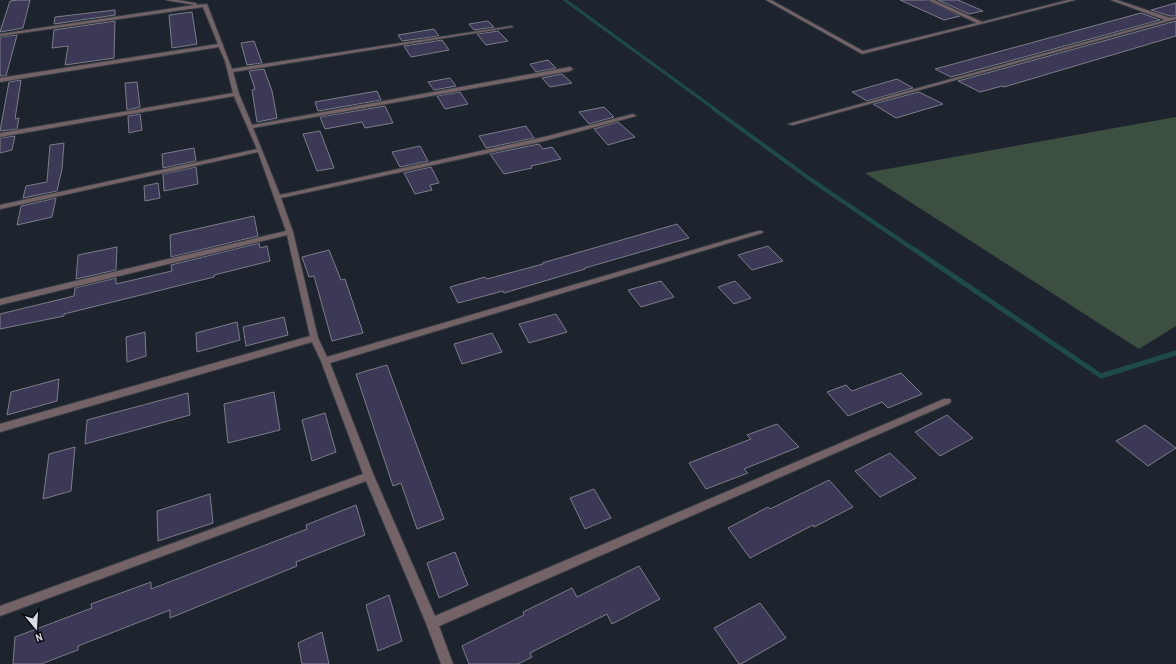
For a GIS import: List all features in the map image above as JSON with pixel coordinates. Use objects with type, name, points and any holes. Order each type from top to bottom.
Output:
[{"type":"street","points":[[168,0],[205,5]]},
{"type":"street","points":[[768,0],[862,53],[1073,0]]},
{"type":"street","points":[[930,0],[981,23]]},
{"type":"street","points":[[1113,0],[1176,22]]},
{"type":"street","points":[[0,35],[205,5]]},
{"type":"street","points":[[205,5],[236,94],[260,150],[290,232],[314,338],[325,361],[369,476],[432,623],[447,664]]},
{"type":"street","points":[[791,124],[1176,18]]},
{"type":"street","points":[[229,71],[511,27]]},
{"type":"street","points":[[0,80],[220,45]]},
{"type":"street","points":[[250,127],[570,69]]},
{"type":"street","points":[[0,135],[236,94]]},
{"type":"street","points":[[277,197],[544,139],[633,116]]},
{"type":"street","points":[[0,207],[260,150]]},
{"type":"street","points":[[0,302],[290,232]]},
{"type":"street","points":[[325,361],[760,232]]},
{"type":"street","points":[[0,428],[314,338]]},
{"type":"street","points":[[432,623],[947,401]]},
{"type":"street","points":[[0,611],[369,476]]},
{"type":"green space","points":[[1176,117],[1176,326],[1139,349],[865,173]]},
{"type":"building","points":[[30,0],[23,28],[0,32],[10,1]]},
{"type":"building","points":[[900,0],[927,0],[960,16],[944,20]]},
{"type":"building","points":[[938,0],[958,0],[983,11],[969,14]]},
{"type":"building","points":[[1176,3],[1176,16],[1170,16],[1151,10]]},
{"type":"building","points":[[115,10],[115,15],[54,24],[55,17]]},
{"type":"building","points":[[192,12],[197,44],[172,48],[169,15]]},
{"type":"building","points":[[1141,13],[1160,20],[951,77],[935,69]]},
{"type":"building","points":[[115,21],[114,58],[65,65],[68,46],[52,48],[54,30]]},
{"type":"building","points":[[488,21],[494,27],[474,30],[469,24]]},
{"type":"building","points":[[1176,21],[1176,36],[1004,87],[1002,86],[980,92],[958,81]]},
{"type":"building","points":[[434,29],[439,36],[402,41],[398,35]]},
{"type":"building","points":[[498,31],[508,41],[486,45],[477,34]]},
{"type":"building","points":[[17,35],[6,76],[0,76],[0,37]]},
{"type":"building","points":[[442,40],[449,50],[411,57],[404,46]]},
{"type":"building","points":[[254,41],[262,63],[247,65],[241,43]]},
{"type":"building","points":[[548,60],[556,68],[536,72],[530,64]]},
{"type":"building","points":[[264,69],[272,91],[277,118],[257,122],[252,90],[255,89],[249,71]]},
{"type":"building","points":[[562,74],[572,83],[550,87],[542,78]]},
{"type":"building","points":[[450,78],[456,86],[434,90],[428,82]]},
{"type":"building","points":[[897,79],[913,88],[867,101],[852,92]]},
{"type":"building","points":[[21,80],[15,119],[19,118],[17,129],[0,131],[9,82]]},
{"type":"building","points":[[137,82],[140,107],[127,110],[125,83]]},
{"type":"building","points":[[377,91],[381,100],[318,111],[315,102]]},
{"type":"building","points":[[460,92],[468,104],[445,109],[437,96]]},
{"type":"building","points":[[919,92],[943,104],[896,118],[873,104]]},
{"type":"building","points":[[385,106],[393,123],[365,128],[362,122],[325,129],[320,117]]},
{"type":"building","points":[[604,107],[614,117],[589,124],[579,112]]},
{"type":"building","points":[[140,114],[142,130],[129,133],[128,116]]},
{"type":"building","points":[[618,122],[635,137],[608,145],[594,129]]},
{"type":"building","points":[[526,126],[534,138],[486,148],[479,136]]},
{"type":"building","points":[[320,131],[334,168],[317,171],[303,134]]},
{"type":"building","points":[[15,136],[12,150],[0,153],[0,138]]},
{"type":"building","points":[[64,143],[62,169],[57,191],[23,198],[26,186],[47,182],[50,145]]},
{"type":"building","points":[[539,144],[543,149],[552,147],[561,159],[531,166],[532,168],[504,174],[490,154]]},
{"type":"building","points":[[420,146],[428,161],[400,167],[392,152]]},
{"type":"building","points":[[194,148],[196,161],[163,168],[162,154]]},
{"type":"building","points":[[196,167],[198,184],[164,191],[163,174]]},
{"type":"building","points":[[431,167],[439,183],[430,185],[432,190],[415,194],[404,173]]},
{"type":"building","points":[[158,183],[160,198],[145,201],[144,186]]},
{"type":"building","points":[[56,198],[52,217],[17,225],[21,206]]},
{"type":"building","points":[[254,216],[258,236],[171,257],[170,235]]},
{"type":"building","points":[[677,224],[689,238],[504,293],[503,291],[458,303],[450,287],[485,277],[487,279],[543,264],[542,263]]},
{"type":"building","points":[[259,243],[260,248],[267,246],[270,261],[214,275],[214,277],[64,314],[64,316],[0,329],[0,314],[74,296],[75,288],[116,278],[116,284],[172,271],[171,265]]},
{"type":"building","points":[[768,246],[783,261],[752,270],[738,255]]},
{"type":"building","points":[[117,247],[116,270],[76,279],[78,255]]},
{"type":"building","points":[[329,250],[341,280],[345,279],[363,333],[332,341],[314,276],[309,277],[302,257]]},
{"type":"building","points":[[661,281],[674,297],[641,307],[628,290]]},
{"type":"building","points":[[735,281],[751,298],[734,304],[718,287]]},
{"type":"building","points":[[556,314],[567,332],[529,343],[519,324]]},
{"type":"building","points":[[284,317],[288,335],[246,346],[243,327]]},
{"type":"building","points":[[237,322],[240,340],[197,352],[196,333]]},
{"type":"building","points":[[145,332],[146,356],[127,362],[126,337]]},
{"type":"building","points":[[492,333],[502,352],[462,364],[454,344]]},
{"type":"building","points":[[387,365],[444,519],[417,529],[401,483],[393,486],[356,374]]},
{"type":"building","points":[[901,373],[922,394],[888,408],[882,402],[848,416],[827,392],[846,385],[852,391]]},
{"type":"building","points":[[59,379],[57,401],[7,415],[11,392]]},
{"type":"building","points":[[274,392],[280,430],[228,443],[224,404]]},
{"type":"building","points":[[188,393],[190,415],[85,444],[87,420]]},
{"type":"building","points":[[325,413],[336,452],[312,461],[302,420]]},
{"type":"building","points":[[947,415],[973,438],[940,456],[915,432]]},
{"type":"building","points":[[777,424],[799,447],[744,469],[748,473],[706,489],[689,463],[751,439],[747,435]]},
{"type":"building","points":[[1145,425],[1176,448],[1148,466],[1116,441]]},
{"type":"building","points":[[75,447],[71,491],[43,499],[49,454]]},
{"type":"building","points":[[890,453],[916,478],[880,497],[855,471]]},
{"type":"building","points":[[829,480],[853,507],[814,527],[813,525],[750,558],[728,528],[768,507],[770,509]]},
{"type":"building","points":[[594,489],[611,518],[585,529],[570,498]]},
{"type":"building","points":[[210,494],[213,523],[158,541],[157,511]]},
{"type":"building","points":[[356,505],[365,535],[296,562],[297,566],[170,618],[170,610],[78,646],[78,650],[41,664],[13,664],[15,637],[92,608],[91,604],[151,582],[151,589],[307,529],[306,525]]},
{"type":"building","points":[[455,552],[468,585],[439,598],[427,563]]},
{"type":"building","points":[[639,566],[660,599],[612,624],[607,614],[530,653],[532,657],[518,664],[469,664],[462,646],[524,615],[523,612],[572,588],[577,597]]},
{"type":"building","points":[[389,595],[402,641],[378,651],[366,605]]},
{"type":"building","points":[[760,603],[786,638],[739,664],[714,628]]},
{"type":"building","points":[[322,632],[329,664],[302,664],[298,643]]},
{"type":"waterway","points":[[565,0],[716,110]]},
{"type":"waterway","points":[[714,109],[810,179],[916,251]]},
{"type":"waterway","points":[[915,250],[1101,376],[1176,353]]}]
